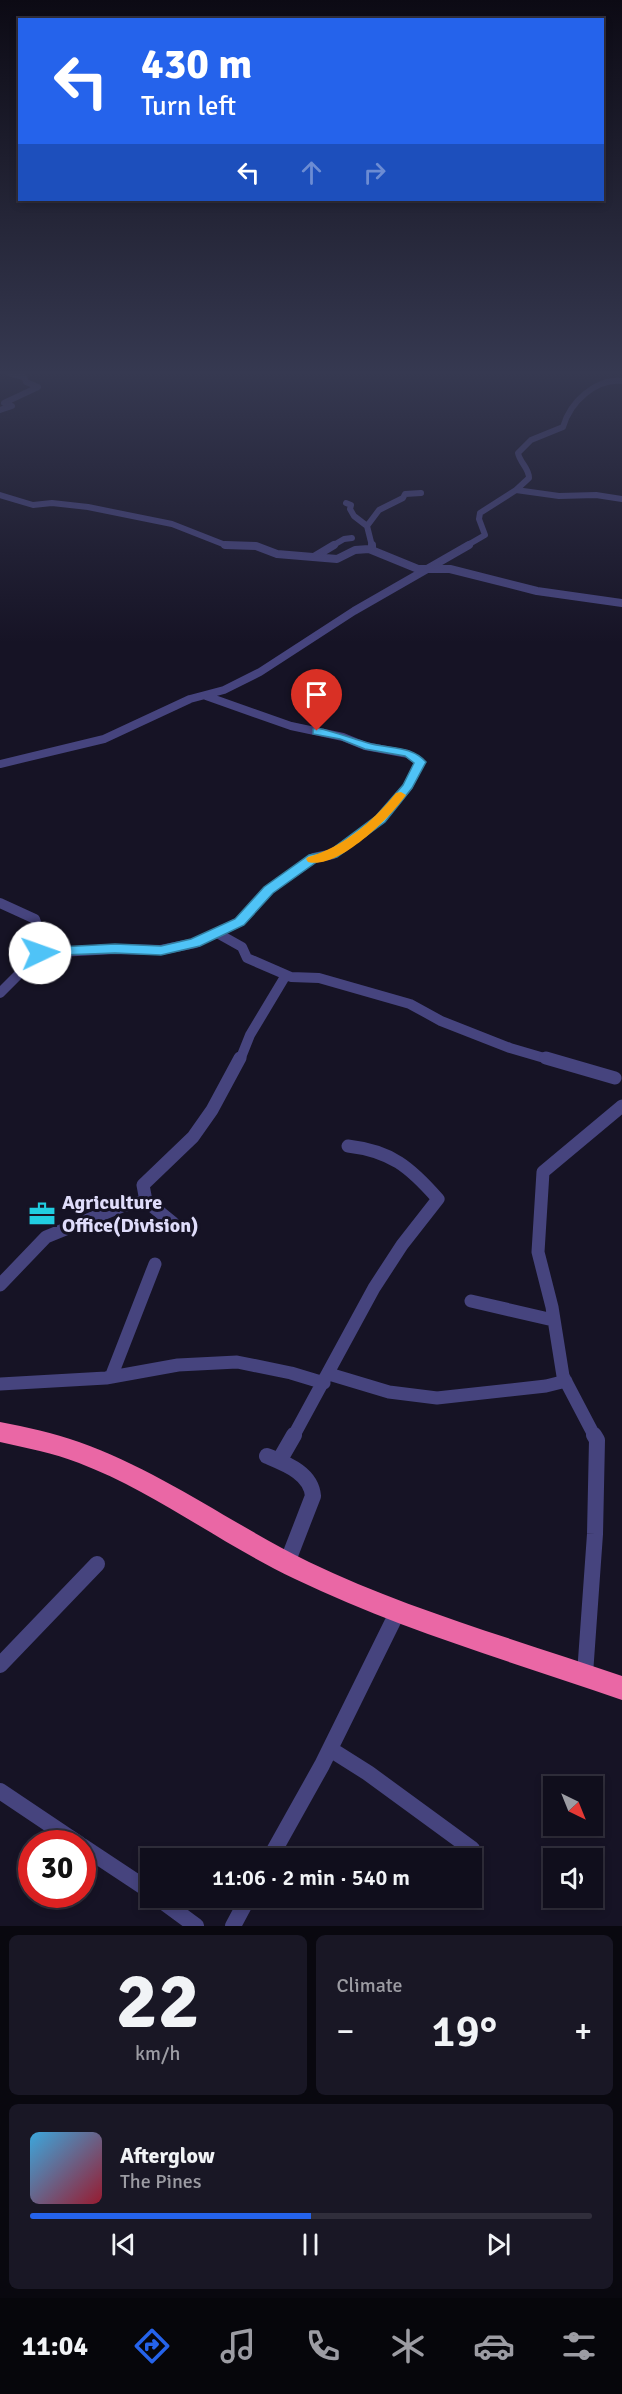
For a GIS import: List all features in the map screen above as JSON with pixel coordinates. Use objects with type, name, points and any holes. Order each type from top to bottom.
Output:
[{"type":"highway","points":[[0,1432],[33,1438],[93,1457],[171,1497],[287,1563],[398,1611],[622,1688]]},
{"type":"street","points":[[0,764],[104,740],[190,699],[224,690],[260,672],[294,648],[437,560],[469,546],[485,535],[479,519],[480,513],[516,490],[529,478],[530,472],[523,464]]},
{"type":"street","points":[[516,490],[559,496],[596,495],[622,499]]},
{"type":"street","points":[[367,526],[379,510],[388,504],[404,498],[405,494],[421,493]]},
{"type":"street","points":[[0,495],[33,505],[52,503],[88,507],[172,524],[228,546],[256,546],[278,554],[338,559],[361,549],[372,550],[418,569],[450,569],[507,585],[567,597],[622,603]]},
{"type":"street","points":[[346,503],[351,505],[350,509],[354,516],[367,526],[372,540],[372,550]]},
{"type":"street","points":[[314,557],[344,539],[352,538]]},
{"type":"street","points":[[40,953],[115,949],[161,950],[195,943],[239,922],[269,890],[314,858],[333,854],[381,819],[408,786],[420,762],[408,754],[365,746],[343,737],[291,726],[205,696]]},
{"type":"street","points":[[0,903],[35,919],[42,940],[40,953],[0,993]]},
{"type":"street","points":[[217,933],[242,947],[247,958],[291,978],[319,978],[410,1005],[441,1021],[510,1048],[615,1078]]},
{"type":"street","points":[[173,1223],[146,1201],[143,1185],[193,1137],[212,1110],[246,1048],[250,1035],[286,975]]},
{"type":"street","points":[[585,1674],[595,1534],[597,1440],[563,1376],[538,1252],[543,1172],[622,1106]]},
{"type":"street","points":[[287,1563],[314,1488],[293,1468],[273,1458],[327,1379],[374,1288],[402,1245],[438,1200],[409,1167],[371,1147],[348,1146]]},
{"type":"street","points":[[0,1285],[46,1237],[122,1206],[146,1201]]},
{"type":"street","points":[[111,1377],[155,1264]]},
{"type":"street","points":[[471,1301],[553,1320]]},
{"type":"street","points":[[0,1384],[111,1377],[178,1365],[237,1362],[417,1396],[451,1397],[531,1386],[551,1387],[566,1381]]},
{"type":"street","points":[[0,1665],[97,1564]]},
{"type":"street","points":[[276,1848],[330,1749],[398,1611]]},
{"type":"street","points":[[330,1749],[369,1773],[471,1848]]},
{"type":"street","points":[[0,1791],[58,1830]]},
{"type":"street","points":[[96,1855],[140,1885]]},
{"type":"street","points":[[172,1908],[196,1926]]},
{"type":"street","points":[[233,1926],[243,1908]]},
{"type":"slow traffic","points":[[312,859],[333,854],[381,819],[401,795]]},
{"type":"place","name":"Agriculture Office(Division)","points":[[42,1214]]},
{"type":"route","points":[[40,953],[115,949],[161,950],[195,943],[239,922],[269,890],[314,858],[333,854],[381,819],[408,786],[420,762],[408,754],[365,746],[343,737],[317,731]]}]
